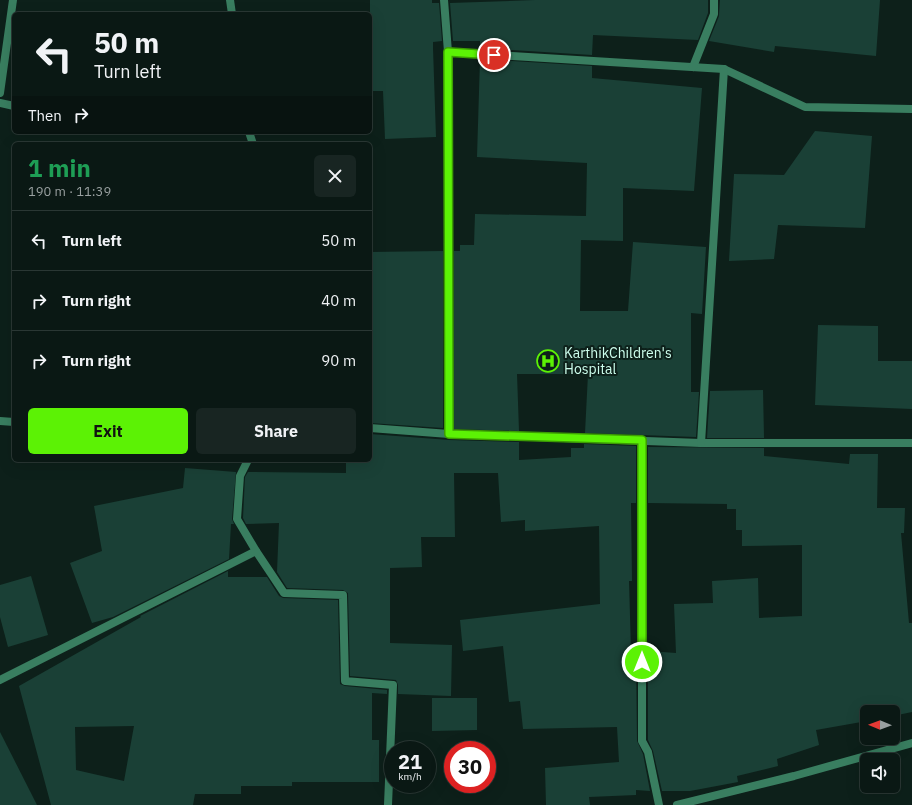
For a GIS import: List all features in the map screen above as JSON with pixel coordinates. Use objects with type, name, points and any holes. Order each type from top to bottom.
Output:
[{"type":"street","points":[[0,93],[13,0]]},
{"type":"street","points":[[230,0],[232,12]]},
{"type":"street","points":[[444,0],[448,52],[449,434]]},
{"type":"street","points":[[693,67],[714,14],[714,0]]},
{"type":"street","points":[[448,52],[724,69],[805,107],[912,109]]},
{"type":"street","points":[[701,443],[724,69]]},
{"type":"street","points":[[0,103],[12,106]]},
{"type":"street","points":[[0,421],[12,422]]},
{"type":"street","points":[[372,428],[449,434],[701,443],[912,443]]},
{"type":"street","points":[[642,440],[642,741],[648,752],[659,805]]},
{"type":"street","points":[[247,462],[240,476],[237,519],[256,552],[284,594],[343,595],[345,681],[393,685],[388,805]]},
{"type":"street","points":[[0,680],[256,552]]},
{"type":"street","points":[[677,805],[794,776],[912,743]]},
{"type":"building","points":[[370,0],[432,0],[432,3],[439,3],[442,41],[433,42],[436,137],[385,139],[383,91],[372,91],[372,12],[370,12]]},
{"type":"building","points":[[535,0],[708,0],[708,13],[698,40],[593,35],[592,55],[480,48],[480,41],[453,41],[450,3]]},
{"type":"building","points":[[720,0],[880,0],[876,56],[775,46],[774,52],[709,41],[719,16]]},
{"type":"building","points":[[480,59],[592,66],[592,78],[702,88],[694,191],[623,188],[623,241],[581,240],[580,311],[628,311],[633,242],[706,247],[702,314],[691,313],[691,392],[699,392],[696,437],[585,433],[588,374],[517,374],[519,431],[454,429],[454,251],[460,251],[460,245],[474,245],[475,214],[586,216],[587,163],[477,157]]},
{"type":"building","points":[[815,131],[872,136],[865,228],[778,225],[774,259],[729,261],[734,174],[784,175]]},
{"type":"building","points":[[443,251],[443,428],[372,423],[372,252]]},
{"type":"building","points":[[818,325],[878,326],[878,361],[912,361],[912,409],[815,405]]},
{"type":"building","points":[[763,390],[764,438],[707,438],[710,391]]},
{"type":"building","points":[[372,434],[449,440],[519,442],[519,460],[571,457],[571,448],[584,448],[584,444],[636,446],[636,503],[631,503],[632,581],[629,581],[631,651],[636,651],[637,741],[643,754],[650,791],[636,790],[636,795],[589,797],[590,805],[546,805],[545,768],[619,762],[617,727],[523,729],[520,701],[509,702],[503,646],[463,651],[460,620],[600,604],[599,526],[525,531],[525,520],[501,522],[498,473],[454,473],[455,537],[421,537],[422,567],[390,568],[390,643],[452,645],[451,696],[398,694],[398,685],[396,680],[350,676],[348,593],[343,590],[287,588],[277,572],[279,523],[246,524],[243,518],[245,477],[248,472],[346,473],[346,462],[372,462]]},
{"type":"building","points":[[648,447],[764,448],[764,456],[849,464],[850,454],[878,454],[877,508],[905,508],[904,533],[901,533],[909,623],[912,623],[912,712],[900,715],[900,705],[860,705],[860,722],[816,730],[819,745],[777,759],[778,766],[737,776],[738,782],[690,791],[662,791],[653,751],[648,740],[648,651],[676,653],[674,604],[713,603],[712,581],[758,578],[759,618],[802,616],[802,545],[742,546],[742,530],[736,530],[736,509],[727,509],[727,504],[648,503]]},
{"type":"building","points":[[185,468],[236,472],[232,519],[234,524],[231,524],[229,559],[113,617],[92,623],[70,563],[102,551],[94,506],[183,488]]},
{"type":"building","points":[[228,571],[228,577],[267,577],[279,596],[283,598],[338,600],[340,684],[345,686],[387,690],[387,694],[372,693],[372,740],[379,740],[379,782],[292,782],[292,786],[241,786],[241,794],[195,794],[193,805],[51,805],[19,686],[141,617],[140,616]],"holes":[[[134,726],[124,781],[76,770],[75,727]]]},
{"type":"building","points":[[31,576],[48,635],[8,647],[0,617],[0,585]]},
{"type":"building","points":[[432,698],[477,698],[477,730],[432,731]]},
{"type":"building","points":[[0,732],[37,805],[0,805]]},
{"type":"place","name":"KarthikChildren's Hospital","points":[[548,361]]},
{"type":"route","points":[[494,55],[448,52],[449,434],[642,440],[642,662]]}]
